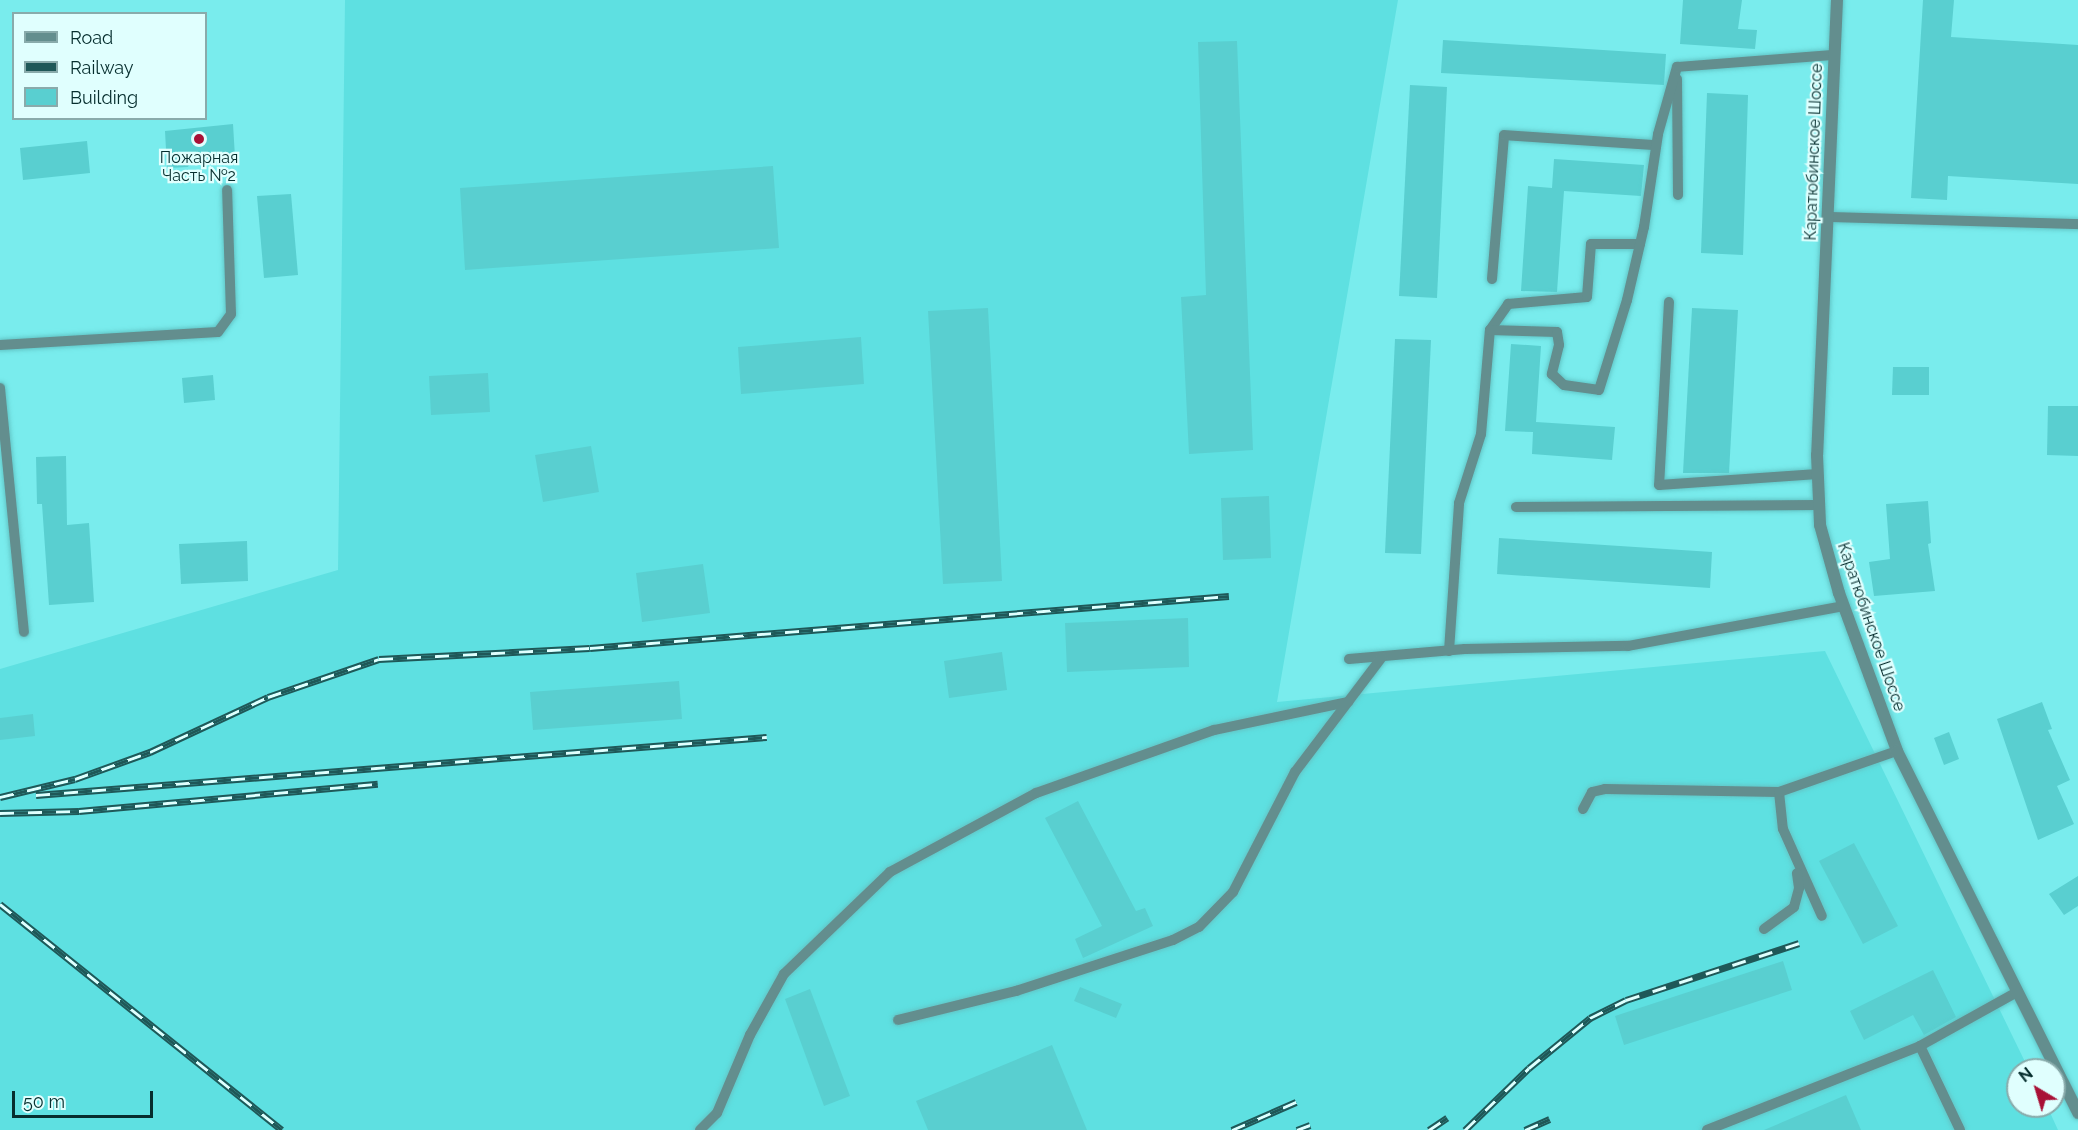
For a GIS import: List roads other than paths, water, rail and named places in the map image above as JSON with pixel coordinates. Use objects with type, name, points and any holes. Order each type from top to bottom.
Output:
[{"type":"street","name":"Каратюбинское Шоссе","points":[[1836,0],[1818,474],[1820,525],[1844,606],[1897,751],[2078,1113]]},
{"type":"lane","points":[[1677,67],[1834,56]]},
{"type":"lane","points":[[1490,330],[1557,332],[1559,345],[1552,374],[1564,386],[1599,390],[1640,244],[1656,145],[1677,67]]},
{"type":"lane","points":[[1677,67],[1678,195]]},
{"type":"lane","points":[[1492,279],[1504,135],[1656,145]]},
{"type":"lane","points":[[0,345],[218,332],[231,314],[227,190]]},
{"type":"lane","points":[[1827,217],[2078,224]]},
{"type":"lane","points":[[1449,651],[1459,503],[1481,434],[1490,330],[1508,304],[1587,297],[1590,244],[1640,244]]},
{"type":"lane","points":[[1669,302],[1659,485],[1818,474]]},
{"type":"lane","points":[[0,388],[24,632]]},
{"type":"lane","points":[[1516,507],[1819,505]]},
{"type":"lane","points":[[1349,659],[1449,651],[1628,646],[1844,606]]},
{"type":"lane","points":[[898,1020],[1016,991],[1173,940],[1199,927],[1233,892],[1295,772],[1382,657]]},
{"type":"lane","points":[[700,1130],[717,1113],[750,1035],[784,974],[890,872],[1036,793],[1214,730],[1348,702]]},
{"type":"lane","points":[[1583,809],[1592,792],[1605,789],[1779,792],[1897,751]]},
{"type":"lane","points":[[1779,792],[1783,829],[1796,864],[1822,916]]},
{"type":"lane","points":[[1764,929],[1794,907],[1799,888],[1796,864]]},
{"type":"lane","points":[[1707,1130],[1920,1046],[2018,992]]},
{"type":"lane","points":[[1920,1046],[1960,1130]]},
{"type":"railway","points":[[0,797],[75,779],[150,752],[268,697],[379,659],[590,648],[1229,596]]},
{"type":"railway","points":[[36,795],[767,737]]},
{"type":"railway","points":[[0,813],[79,811],[378,784]]},
{"type":"railway","points":[[0,904],[282,1130]]},
{"type":"railway","points":[[1465,1130],[1529,1068],[1590,1018],[1626,1000],[1799,943]]},
{"type":"railway","points":[[1232,1130],[1296,1102]]},
{"type":"railway","points":[[1429,1130],[1447,1118]]},
{"type":"railway","points":[[1525,1130],[1550,1119]]},
{"type":"railway","points":[[1297,1130],[1310,1125]]},
{"type":"place","name":"Пожарная Часть №2","points":[[199,139]]}]
